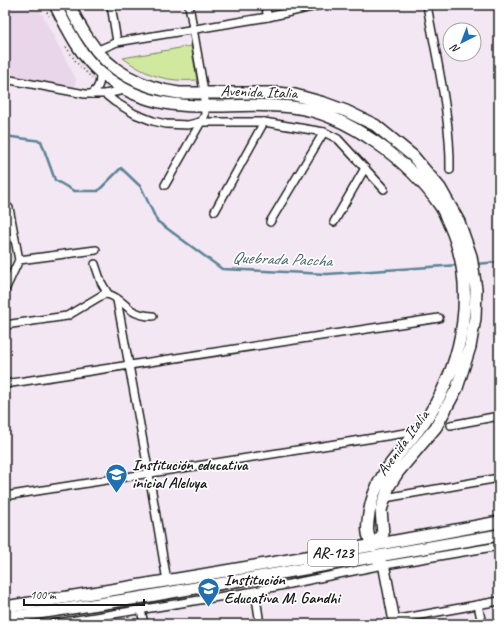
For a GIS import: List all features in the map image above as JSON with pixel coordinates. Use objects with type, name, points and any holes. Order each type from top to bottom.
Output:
[{"type":"main road","name":"Avenida Italia","points":[[55,5],[78,46],[100,72],[125,90],[163,104],[191,106],[277,105],[320,113],[345,124],[368,137],[394,155],[421,181],[442,209],[457,243],[464,279],[464,347],[457,388],[436,426],[393,480],[381,510],[383,534],[374,557]]},
{"type":"main road","name":"Avenida Italia","points":[[69,5],[89,41],[108,64],[119,72],[142,84],[174,93],[278,93],[295,95],[346,111],[376,125],[413,156],[440,188],[459,222],[472,256],[476,289],[475,318],[464,347],[429,415],[418,431],[382,475],[373,495],[368,521],[368,536],[374,557]]},
{"type":"main road","name":"AR-123","points":[[5,607],[167,581],[374,557],[499,522]]},
{"type":"main road","name":"AR-123","points":[[5,618],[138,598],[499,535]]},
{"type":"street","points":[[111,5],[118,42]]},
{"type":"street","points":[[165,185],[205,115],[194,30],[189,5]]},
{"type":"street","points":[[265,5],[268,17]]},
{"type":"street","points":[[96,51],[118,42],[268,17],[321,5]]},
{"type":"street","points":[[427,5],[443,93],[450,154],[450,170]]},
{"type":"street","points":[[92,94],[100,85],[100,72]]},
{"type":"street","points":[[5,79],[84,94],[105,94],[125,90]]},
{"type":"street","points":[[105,94],[135,114],[166,124],[183,125],[200,122],[264,122],[324,132],[338,139],[384,189]]},
{"type":"street","points":[[215,211],[264,122]]},
{"type":"street","points":[[270,222],[324,132]]},
{"type":"street","points":[[334,222],[365,168]]},
{"type":"street","points":[[5,207],[9,208],[19,260],[5,290]]},
{"type":"street","points":[[19,260],[96,250]]},
{"type":"street","points":[[95,264],[101,282],[108,294],[138,313],[153,316]]},
{"type":"street","points":[[5,325],[67,316],[104,294],[108,294]]},
{"type":"street","points":[[118,300],[167,581]]},
{"type":"street","points":[[5,384],[439,318]]},
{"type":"street","points":[[451,425],[499,417]]},
{"type":"street","points":[[5,496],[418,431],[436,426]]},
{"type":"street","points":[[385,498],[499,478]]},
{"type":"street","points":[[384,566],[499,546]]},
{"type":"street","points":[[52,624],[255,591],[374,557],[384,566],[394,622],[499,601]]},
{"type":"street","points":[[255,591],[260,624]]},
{"type":"street","points":[[478,605],[482,624]]},
{"type":"street","points":[[141,610],[144,624]]},
{"type":"shaded area","points":[[5,5],[37,5],[76,79],[75,86],[72,87],[5,74]]},
{"type":"green space","points":[[59,5],[63,5],[86,45],[100,62],[111,72],[122,80],[148,92],[192,98],[192,102],[158,98],[116,80],[87,53]]},
{"type":"green space","points":[[191,46],[197,80],[167,79],[140,69],[123,58]]},
{"type":"waterway","name":"Quebrada Paccha","points":[[5,136],[41,141],[55,180],[74,191],[98,191],[121,168],[141,187],[157,221],[222,269],[327,274],[459,265]]},
{"type":"waterway","name":"Quebrada Paccha","points":[[476,264],[499,262]]},
{"type":"place","name":"Institución educativa inicial Aleluya","points":[[116,494]]},
{"type":"place","name":"Institución Educativa M. Gandhi","points":[[209,608]]}]
